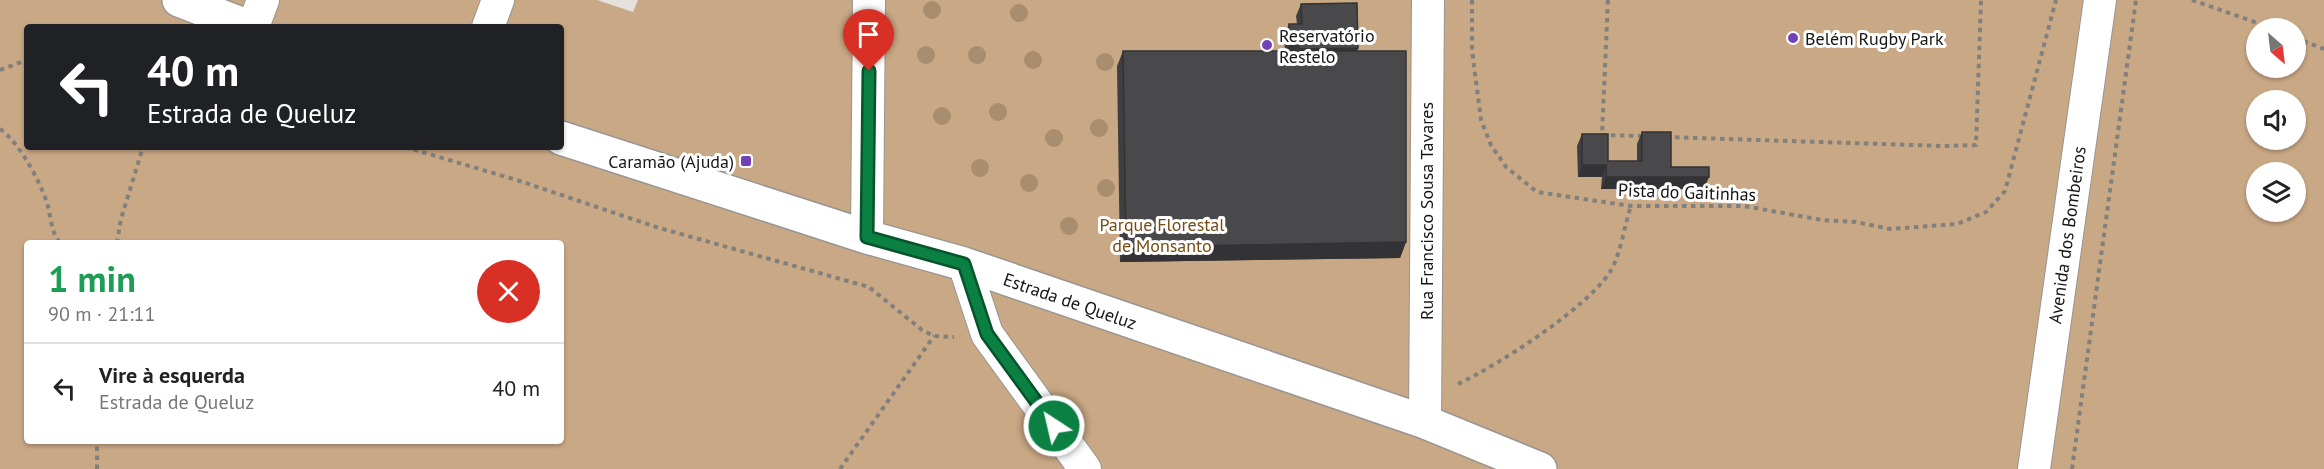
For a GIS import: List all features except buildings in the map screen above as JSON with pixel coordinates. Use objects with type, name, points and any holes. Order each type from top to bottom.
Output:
[{"type":"street","points":[[179,0],[243,24]]},
{"type":"street","points":[[252,24],[263,0]]},
{"type":"street","points":[[489,24],[498,0]]},
{"type":"street","points":[[867,237],[869,0]]},
{"type":"street","name":"Rua Francisco Sousa Tavares","points":[[1425,411],[1428,0]]},
{"type":"street","name":"Avenida dos Bombeiros","points":[[2034,469],[2100,0]]},
{"type":"street","name":"Estrada de Queluz","points":[[564,139],[867,237],[964,264],[1425,411],[1540,469]]},
{"type":"street","points":[[964,264],[987,334],[1085,469]]},
{"type":"street","points":[[2024,469],[2039,437]]},
{"type":"path","name":"Pista do Gaitinhas","points":[[1472,0],[1472,50],[1481,120],[1491,145],[1506,167],[1537,192],[1631,206],[1744,206],[1890,229],[1942,227],[1957,224],[1986,212],[2005,191],[2056,0]]},
{"type":"path","points":[[1608,0],[1602,135],[1649,137]]},
{"type":"path","points":[[1661,137],[1943,146],[1976,145],[1981,0]]},
{"type":"path","points":[[2072,469],[2136,0]]},
{"type":"path","points":[[2192,0],[2246,19]]},
{"type":"path","points":[[2306,42],[2324,49]]},
{"type":"path","points":[[0,70],[24,61]]},
{"type":"path","points":[[0,129],[13,138],[46,201],[57,240]]},
{"type":"path","points":[[118,240],[121,219],[142,150]]},
{"type":"path","points":[[415,150],[520,181],[656,227],[869,287],[922,330],[934,336],[976,338],[987,334]]},
{"type":"path","points":[[1425,411],[1489,369],[1582,301],[1611,271],[1631,206]]},
{"type":"path","points":[[840,469],[934,336]]},
{"type":"path","points":[[97,444],[97,469]]},
{"type":"green space","name":"Parque Florestal de Monsanto","points":[[0,0],[597,0],[633,12],[638,0],[2324,0],[2324,469],[0,469]]},
{"type":"place","name":"Belém Rugby Park","points":[[1793,38]]},
{"type":"place","name":"Reservatório Restelo","points":[[1267,45]]},
{"type":"place","name":"Caramão (Ajuda)","points":[[746,161]]},
{"type":"route","points":[[869,71],[867,237],[964,264],[987,334],[1054,426]]}]
